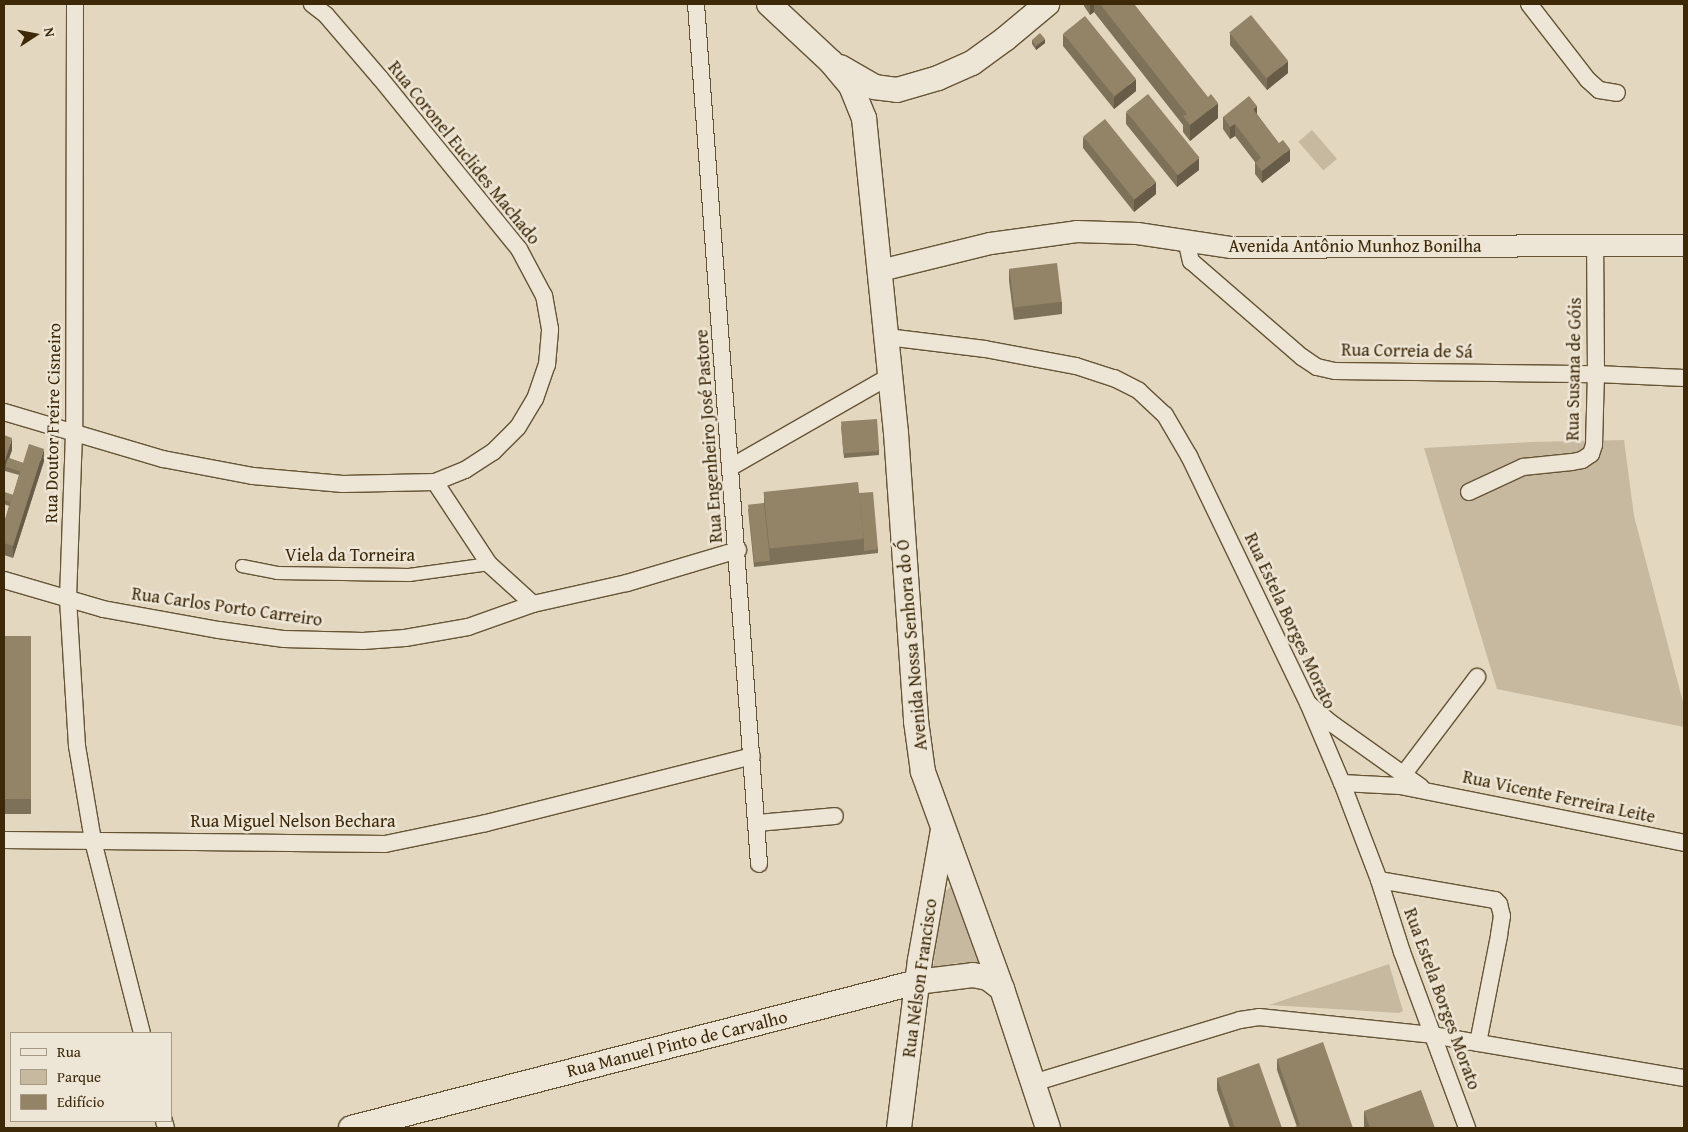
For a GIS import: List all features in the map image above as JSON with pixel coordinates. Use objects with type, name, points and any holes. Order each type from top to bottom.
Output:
[{"type":"main road","points":[[897,90],[938,78],[972,63],[1006,39],[1047,4]]},
{"type":"main road","name":"Avenida Nossa Senhora do Ó","points":[[774,5],[831,62],[851,86],[864,118],[890,376],[916,721],[923,772],[1002,989],[1048,1128]]},
{"type":"main road","name":"Avenida Nossa Senhora do Ó","points":[[831,62],[874,87],[897,90]]},
{"type":"main road","name":"Avenida Nossa Senhora do Ó","points":[[867,141],[883,103],[897,90]]},
{"type":"main road","name":"Rua Nélson Francisco","points":[[899,1128],[917,982],[944,828]]},
{"type":"main road","name":"Rua Manuel Pinto de Carvalho","points":[[351,1128],[917,982],[973,975],[988,978],[1002,989]]},
{"type":"street","name":"Rua Doutor Freire Cisneiro","points":[[75,4],[74,434],[68,600],[77,746],[93,841],[142,1032]]},
{"type":"street","name":"Rua Coronel Euclides Machado","points":[[4,412],[163,459],[253,476],[343,484],[435,482],[465,470],[494,452],[518,427],[535,399],[547,366],[550,329],[544,296],[519,249],[374,71],[326,15],[312,4]]},
{"type":"street","name":"Rua Engenheiro José Pastore","points":[[697,4],[738,550],[759,864]]},
{"type":"street","points":[[1529,4],[1588,80],[1599,90],[1617,93]]},
{"type":"street","name":"Avenida Antônio Munhoz Bonilha","points":[[880,270],[990,243],[1076,231],[1137,233],[1231,247],[1684,244]]},
{"type":"street","name":"Rua Correia de Sá","points":[[1186,240],[1191,261],[1302,357],[1317,367],[1335,371],[1386,373],[1596,374],[1684,378]]},
{"type":"street","name":"Rua Susana de Góis","points":[[1469,492],[1523,467],[1572,462],[1582,460],[1591,454],[1594,445],[1596,374],[1595,245]]},
{"type":"street","name":"Rua Estela Borges Morato","points":[[886,337],[985,349],[1052,361],[1114,378],[1139,391],[1165,415],[1189,456],[1308,703],[1342,783],[1379,880],[1432,1035],[1467,1128]]},
{"type":"street","points":[[731,467],[890,376]]},
{"type":"street","points":[[435,482],[489,564],[533,604]]},
{"type":"street","name":"Rua Carlos Porto Carreiro","points":[[4,580],[68,600],[122,613],[219,630],[284,639],[331,642],[396,639],[436,634],[497,618],[533,604],[627,583],[738,550]]},
{"type":"street","name":"Viela da Torneira","points":[[242,566],[277,573],[409,575],[489,564]]},
{"type":"street","points":[[1342,783],[1402,780],[1477,677]]},
{"type":"street","name":"Rua Vicente Ferreira Leite","points":[[1308,703],[1402,780],[1425,790],[1684,843]]},
{"type":"street","name":"Rua Miguel Nelson Bechara","points":[[4,840],[385,844],[496,821],[752,756]]},
{"type":"street","points":[[757,823],[835,816]]},
{"type":"street","points":[[1379,880],[1495,900],[1499,904],[1502,916],[1499,936],[1478,1043]]},
{"type":"street","points":[[1033,1083],[1230,1023],[1259,1017],[1432,1035],[1612,1064],[1684,1078]]},
{"type":"green space","points":[[1312,130],[1337,159],[1323,170],[1298,142]]},
{"type":"green space","points":[[1624,440],[1634,516],[1684,706],[1684,727],[1497,689],[1424,448],[1531,442]]},
{"type":"green space","points":[[950,887],[956,887],[984,967],[956,963],[933,968],[943,894]]},
{"type":"green space","points":[[1389,964],[1403,1011],[1399,1013],[1269,1005]]},
{"type":"building","points":[[1100,4],[1134,4],[1208,97],[1211,94],[1218,103],[1190,125],[1183,116],[1187,114]]},
{"type":"building","points":[[1251,15],[1288,61],[1266,78],[1229,33]]},
{"type":"building","points":[[1085,16],[1136,79],[1114,97],[1063,34]]},
{"type":"building","points":[[1040,33],[1045,39],[1036,46],[1032,40]]},
{"type":"building","points":[[1148,94],[1200,158],[1178,175],[1126,112]]},
{"type":"building","points":[[1249,96],[1257,106],[1253,109],[1279,143],[1283,140],[1290,149],[1262,171],[1255,163],[1261,158],[1235,124],[1230,127],[1223,117]]},
{"type":"building","points":[[1105,119],[1156,182],[1134,200],[1083,137]]},
{"type":"building","points":[[1057,263],[1062,302],[1014,308],[1009,269]]},
{"type":"building","points":[[877,419],[879,451],[843,453],[841,422]]},
{"type":"building","points":[[4,435],[12,438],[4,464]]},
{"type":"building","points":[[29,444],[44,449],[13,546],[4,543],[4,523]]},
{"type":"building","points":[[8,458],[23,463],[20,472],[5,467]]},
{"type":"building","points":[[858,482],[864,539],[769,549],[764,492]]},
{"type":"building","points":[[4,492],[13,495],[10,502],[4,500]]},
{"type":"building","points":[[873,492],[878,549],[864,551],[859,493]]},
{"type":"building","points":[[764,503],[770,561],[754,562],[748,505]]},
{"type":"building","points":[[4,636],[31,636],[31,799],[4,799]]},
{"type":"building","points":[[1323,1042],[1353,1128],[1292,1128],[1300,1125],[1277,1059]]},
{"type":"building","points":[[1259,1063],[1282,1128],[1235,1128],[1217,1078]]},
{"type":"building","points":[[1421,1090],[1435,1128],[1370,1128],[1364,1111]]}]
